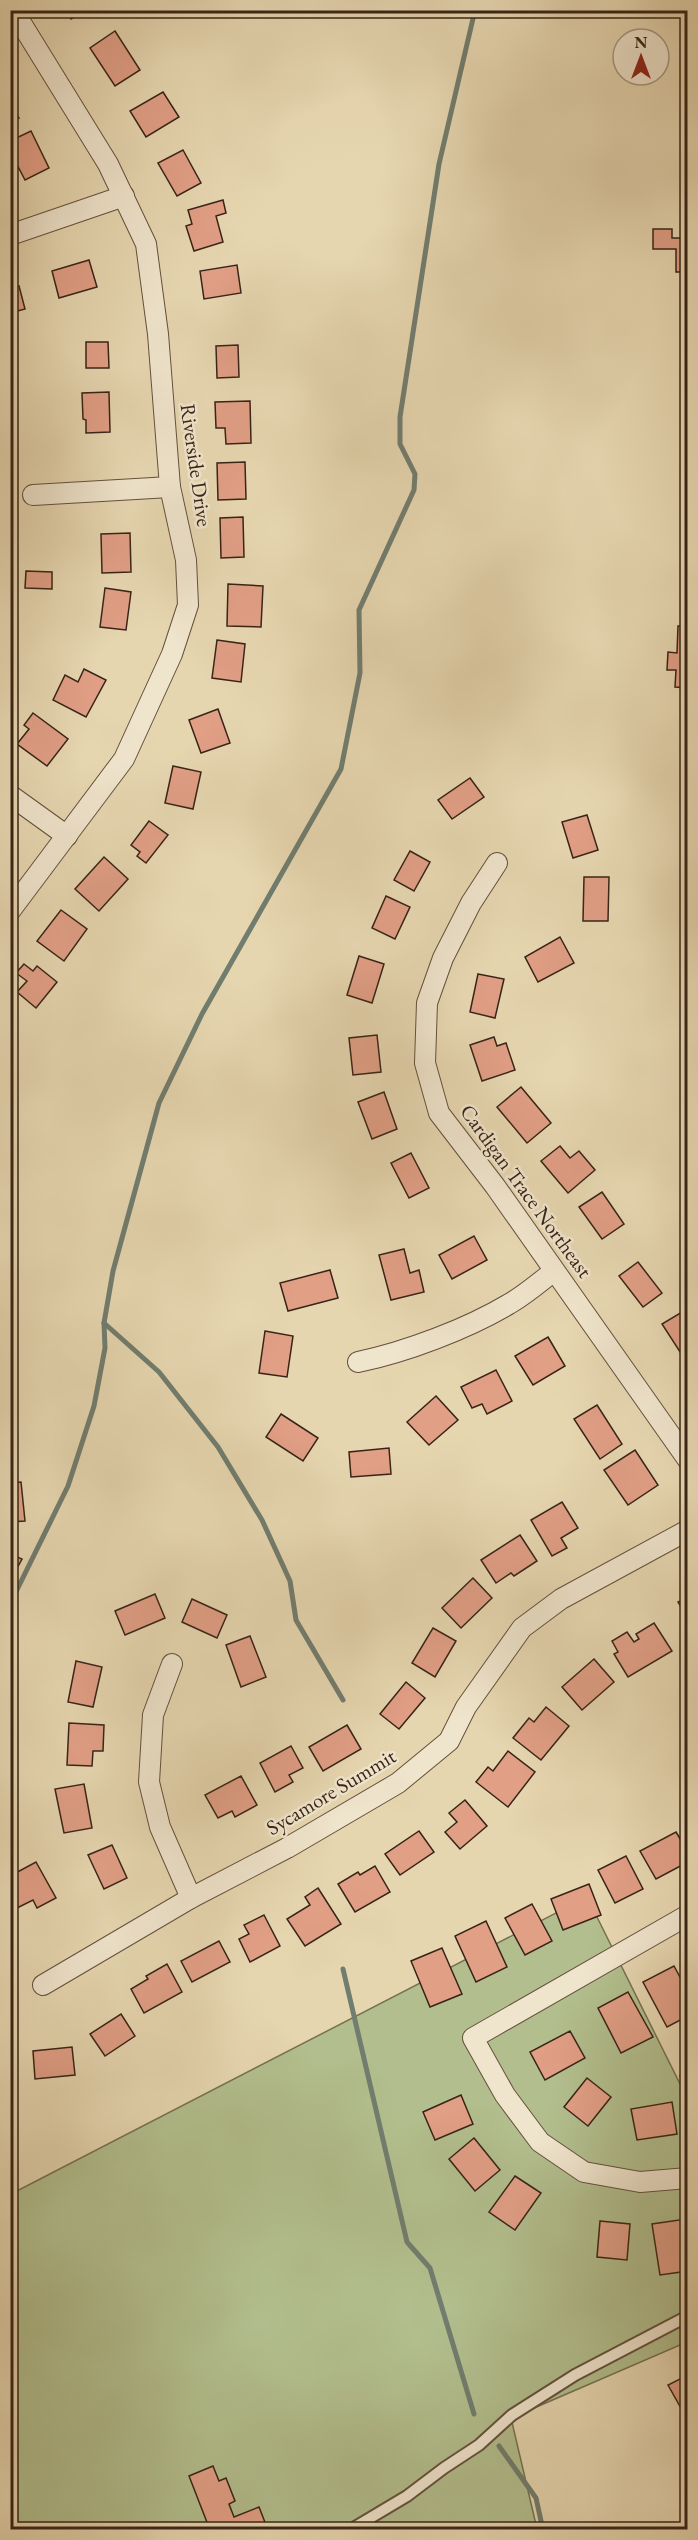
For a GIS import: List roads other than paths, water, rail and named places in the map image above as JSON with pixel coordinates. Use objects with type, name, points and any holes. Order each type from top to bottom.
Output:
[{"type":"street","name":"Riverside Drive","points":[[10,911],[124,759],[172,654],[188,605],[186,560],[170,487],[158,334],[146,244],[108,164],[13,10]]},
{"type":"street","points":[[10,235],[124,196]]},
{"type":"street","points":[[33,495],[170,487]]},
{"type":"street","points":[[10,795],[67,836]]},
{"type":"street","name":"Cardigan Trace Northeast","points":[[497,863],[471,903],[443,958],[427,1003],[425,1063],[439,1113],[495,1186],[687,1460]]},
{"type":"street","points":[[358,1362],[397,1354],[455,1329],[509,1304],[555,1271]]},
{"type":"street","name":"Sycamore Summit","points":[[43,1985],[191,1898],[287,1848],[398,1783],[449,1741],[466,1707],[522,1628],[561,1599],[687,1530]]},
{"type":"street","points":[[172,1664],[153,1715],[149,1782],[160,1827],[191,1898]]},
{"type":"street","points":[[687,1915],[473,2038],[505,2095],[540,2142],[584,2172],[640,2182],[687,2178]]},
{"type":"lane","points":[[350,2529],[407,2496],[479,2445],[512,2415],[575,2375],[687,2316]]},
{"type":"waterway","points":[[10,1604],[68,1486],[94,1406],[105,1348],[104,1323],[113,1271],[159,1103],[202,1014],[341,769],[360,673],[359,610],[414,490],[415,474],[400,444],[400,417],[439,164],[475,10]]},
{"type":"waterway","points":[[104,1323],[159,1372],[218,1447],[262,1520],[290,1581],[296,1620],[343,1700]]},
{"type":"waterway","points":[[343,1969],[407,2242],[430,2268],[474,2414]]},
{"type":"waterway","points":[[499,2446],[536,2498],[543,2530]]}]
